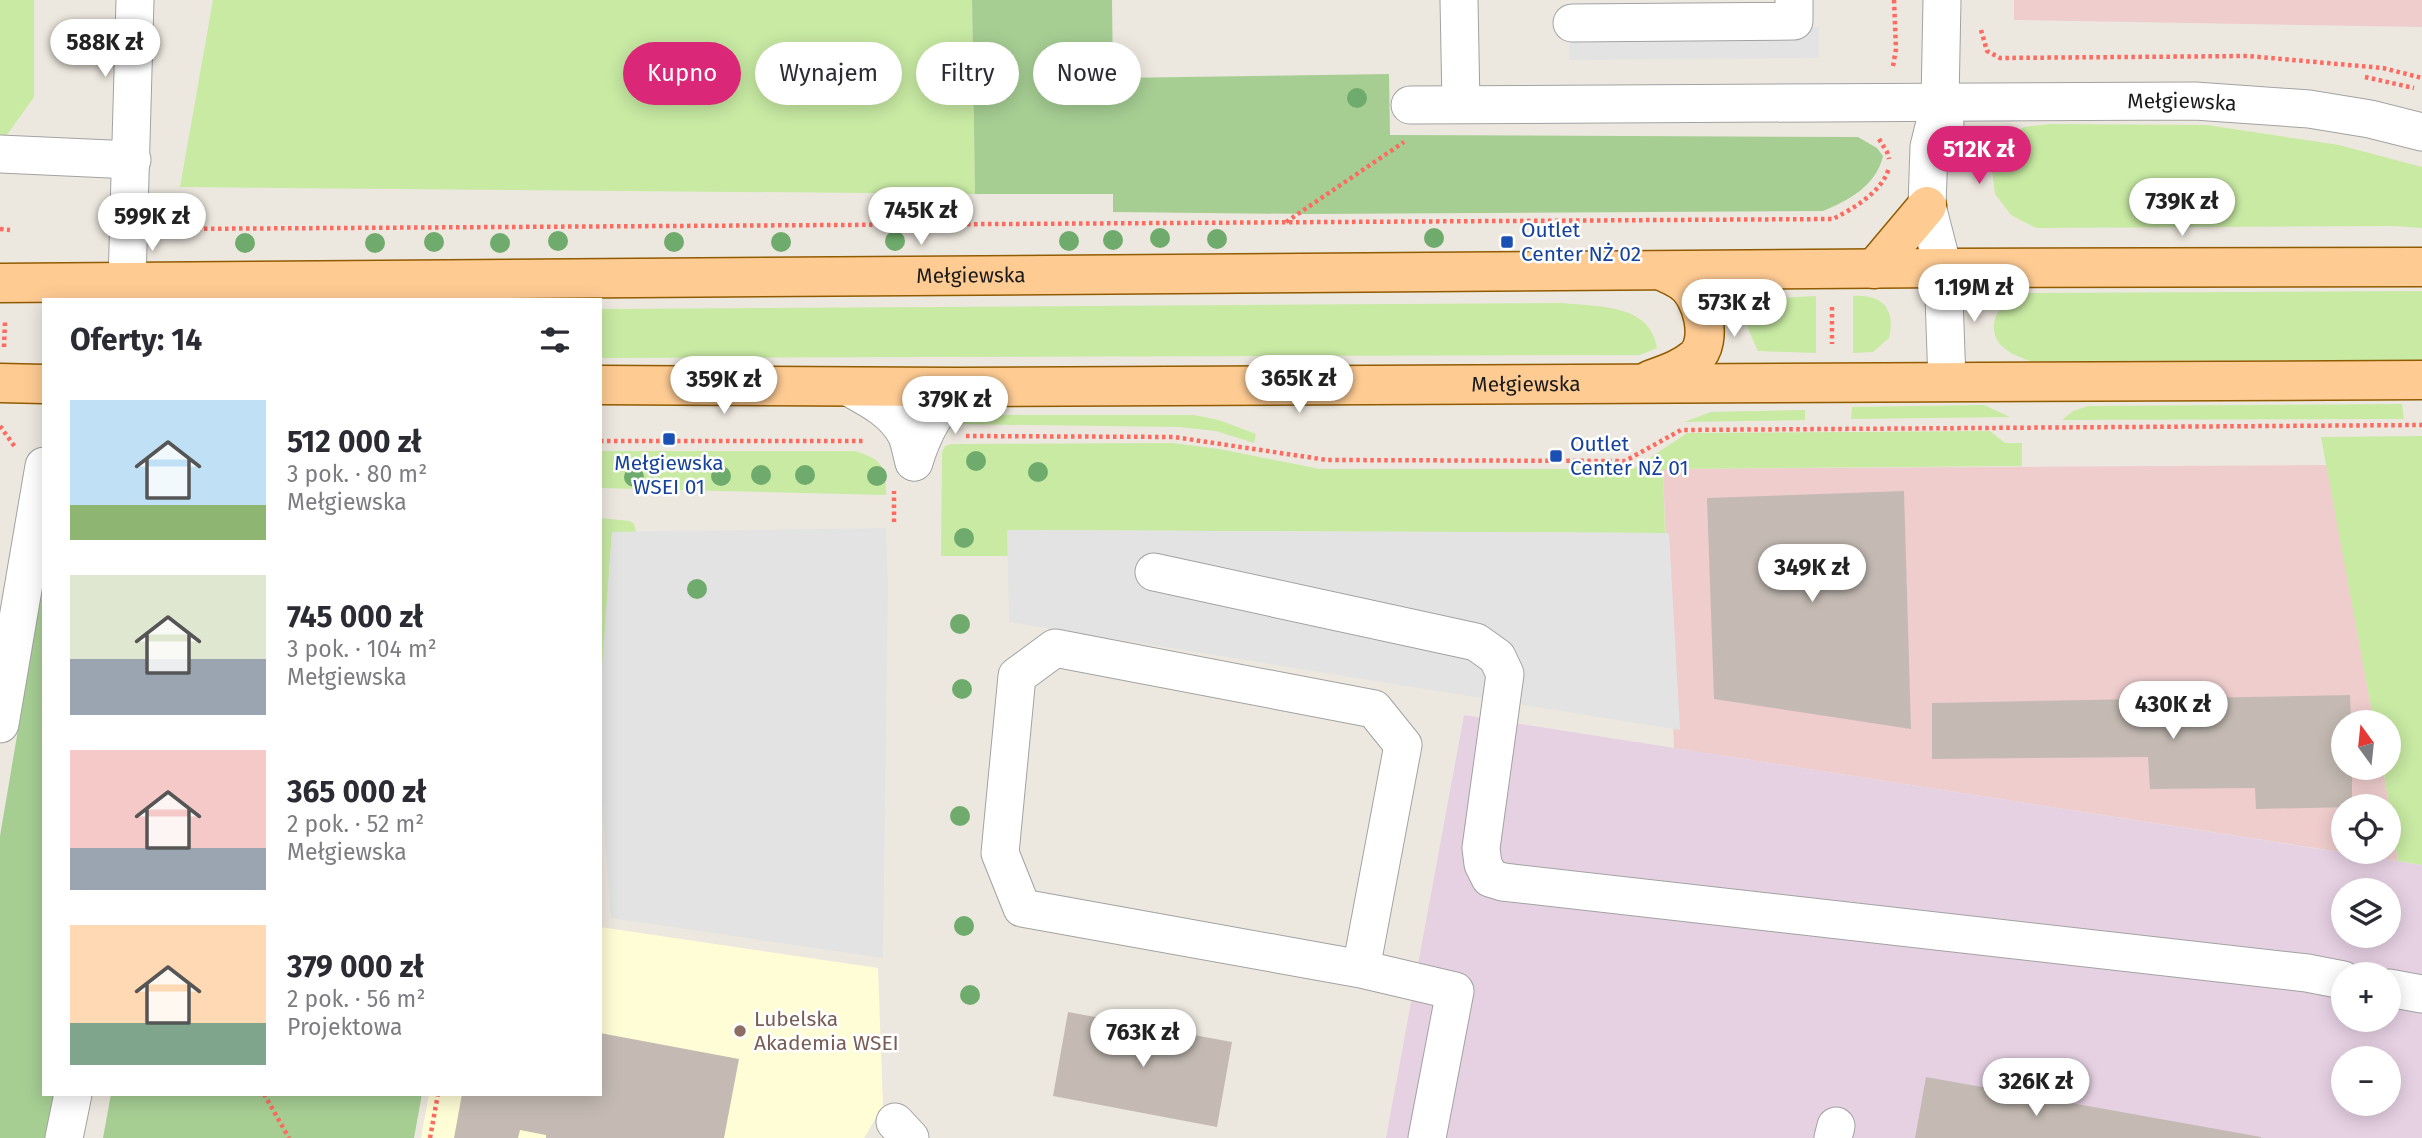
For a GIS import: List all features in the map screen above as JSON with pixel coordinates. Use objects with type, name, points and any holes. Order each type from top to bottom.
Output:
[{"type":"main road","points":[[1874,270],[1927,206]]},
{"type":"main road","name":"Mełgiewska","points":[[3,297],[127,283],[180,291],[1943,268],[2422,267]]},
{"type":"main road","points":[[1641,383],[1681,368],[1698,356],[1705,333],[1701,307],[1686,284],[1664,272]]},
{"type":"main road","points":[[1,371],[42,383]]},
{"type":"main road","name":"Mełgiewska","points":[[602,386],[956,387],[2422,380]]},
{"type":"street","points":[[127,283],[135,0]]},
{"type":"street","points":[[1459,0],[1461,104]]},
{"type":"street","points":[[1572,23],[1794,21],[1794,0]]},
{"type":"street","points":[[1942,0],[1940,102],[1949,147],[1952,231],[1943,268]]},
{"type":"street","name":"Mełgiewska","points":[[1410,105],[2195,101],[2309,109],[2371,119],[2422,132]]},
{"type":"street","points":[[1940,102],[1929,147],[1927,206],[1943,268],[1947,382]]},
{"type":"street","points":[[0,154],[132,160]]},
{"type":"street","points":[[848,387],[871,399],[891,415],[906,434],[905,463]]},
{"type":"street","points":[[905,463],[939,407],[956,387]]},
{"type":"street","points":[[2,701],[42,477]]},
{"type":"street","points":[[1154,572],[1476,642],[1497,657],[1505,674],[1481,848],[1483,864],[1490,878],[2331,978]]},
{"type":"street","points":[[1361,969],[1403,745],[1374,709],[1055,648],[1017,676],[1000,853],[1022,908],[1361,969],[1455,991],[1427,1138]]},
{"type":"street","points":[[2401,990],[2422,994]]},
{"type":"street","points":[[64,1138],[73,1096]]},
{"type":"path","points":[[1891,71],[1896,49],[1894,0]]},
{"type":"path","points":[[1981,20],[1987,51],[2000,58],[2248,56],[2384,68],[2422,78]]},
{"type":"path","points":[[169,229],[1833,219],[1863,201],[1883,181],[1888,171],[1887,152],[1873,135]]},
{"type":"path","points":[[1832,428],[1833,219]]},
{"type":"path","points":[[0,229],[10,230]]},
{"type":"path","points":[[1,371],[3,297]]},
{"type":"path","points":[[953,436],[1174,437],[1327,460],[1625,461],[1681,430],[2422,425]]},
{"type":"path","points":[[602,441],[868,441],[905,463],[894,522]]},
{"type":"path","points":[[265,1096],[289,1138]]},
{"type":"path","points":[[430,1138],[438,1096]]},
{"type":"shaded area","points":[[2014,0],[2422,0],[2422,27],[2014,20]]},
{"type":"shaded area","points":[[1819,27],[1819,58],[1569,60],[1569,29]]},
{"type":"shaded area","points":[[2327,465],[2372,710],[2331,710],[2331,780],[2385,780],[2387,794],[2331,794],[2331,851],[1674,748],[1663,469]]},
{"type":"shaded area","points":[[886,528],[888,586],[883,958],[611,918],[602,801],[602,666],[612,532]]},
{"type":"shaded area","points":[[1007,530],[1669,533],[1680,730],[1009,622]]},
{"type":"shaded area","points":[[1464,715],[2331,851],[2331,864],[2401,864],[2401,862],[2422,865],[2422,1138],[1386,1138]]},
{"type":"shaded area","name":"Lubelska Akademia WSEI","points":[[602,927],[878,968],[883,1106],[864,1138],[421,1138],[429,1096],[602,1096]]},
{"type":"green space","points":[[0,0],[34,0],[34,97],[6,136],[0,135]]},
{"type":"green space","points":[[213,0],[972,0],[973,42],[916,42],[916,105],[974,105],[975,194],[180,187]]},
{"type":"green space","points":[[972,0],[1112,0],[1113,42],[1033,42],[1033,105],[1141,105],[1141,78],[1389,74],[1390,135],[1858,137],[1877,148],[1883,156],[1868,184],[1852,197],[1823,211],[1308,214],[1113,212],[1113,194],[975,194],[974,105],[1019,105],[1019,42],[973,42]]},
{"type":"green space","points":[[2050,124],[2207,125],[2339,145],[2422,167],[2422,228],[2036,228],[2011,215],[1995,194],[1992,170],[2001,143],[2024,127]]},
{"type":"green space","points":[[2422,291],[2422,360],[2030,361],[2003,347],[1994,332],[1999,310],[2025,293]]},
{"type":"green space","points":[[1816,296],[1816,353],[1758,351],[1735,300]]},
{"type":"green space","points":[[1853,296],[1879,301],[1888,311],[1891,328],[1889,338],[1873,352],[1853,353]]},
{"type":"green space","points":[[1562,303],[1606,307],[1633,315],[1652,333],[1657,348],[1640,355],[602,358],[602,309]]},
{"type":"green space","points":[[2402,404],[2404,419],[2062,420],[2073,411],[2088,406]]},
{"type":"green space","points":[[1984,405],[2010,417],[1851,419],[1852,407]]},
{"type":"green space","points":[[1805,410],[1805,420],[1684,422],[1711,412]]},
{"type":"green space","points":[[972,415],[1194,415],[1219,420],[1256,434],[1254,443],[1216,431],[1179,427],[951,424]]},
{"type":"green space","points":[[1990,431],[2005,443],[2022,443],[2022,466],[1663,469],[1665,533],[1008,530],[1008,556],[941,556],[942,452],[945,446],[951,444],[1172,443],[1219,449],[1320,469],[1633,469],[1687,433]]},
{"type":"green space","points":[[2422,436],[2422,865],[2401,862],[2401,794],[2387,794],[2385,780],[2401,780],[2401,710],[2372,710],[2321,437]]},
{"type":"green space","points":[[602,451],[855,451],[872,458],[881,466],[884,471],[886,495],[602,488]]},
{"type":"green space","points":[[602,518],[630,521],[636,532],[612,532],[602,676]]},
{"type":"green space","points":[[42,589],[42,1096],[58,1096],[50,1138],[0,1138],[0,836]]},
{"type":"green space","points":[[111,1096],[422,1096],[414,1138],[103,1138]]},
{"type":"building","points":[[1904,491],[1911,729],[1714,699],[1707,498]]},
{"type":"building","points":[[2350,695],[2351,710],[2331,710],[2331,780],[2352,780],[2352,794],[2331,794],[2331,807],[2256,809],[2255,788],[2150,789],[2148,757],[1932,759],[1932,703]]},
{"type":"building","points":[[1068,1012],[1232,1042],[1217,1127],[1053,1096]]},
{"type":"building","points":[[602,1033],[739,1059],[724,1138],[546,1138],[546,1135],[520,1130],[518,1138],[454,1138],[462,1096],[602,1096]]},
{"type":"building","points":[[1926,1077],[2261,1137],[2261,1138],[1915,1138]]},
{"type":"place","name":"Outlet Center NŻ 02","points":[[1507,242]]},
{"type":"place","name":"Mełgiewska WSEI 01","points":[[669,439]]},
{"type":"place","name":"Outlet Center NŻ 01","points":[[1556,456]]},
{"type":"place","name":"Lubelska Akademia WSEI","points":[[740,1031]]}]
